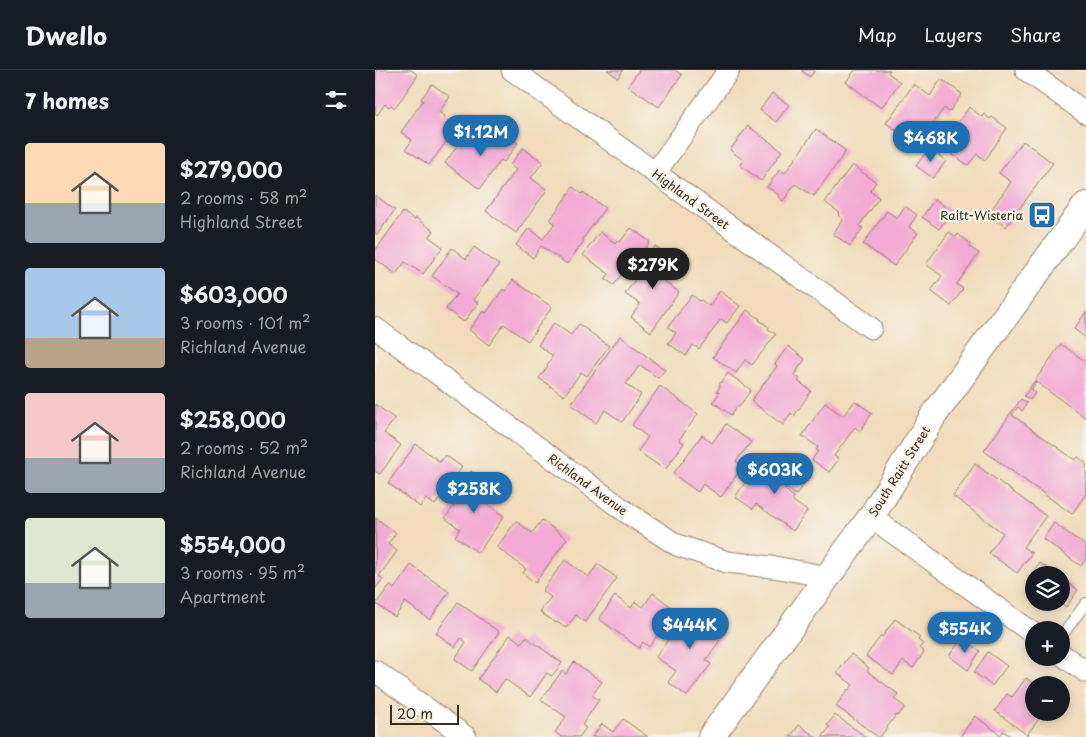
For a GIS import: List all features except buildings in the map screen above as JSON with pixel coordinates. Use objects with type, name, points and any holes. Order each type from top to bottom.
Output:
[{"type":"street","name":"Highland Street","points":[[512,70],[871,328]]},
{"type":"street","points":[[655,173],[729,70]]},
{"type":"street","points":[[1026,70],[1086,113]]},
{"type":"street","name":"South Raitt Street","points":[[711,737],[871,517],[934,415],[1086,205]]},
{"type":"street","name":"Richland Avenue","points":[[375,328],[629,514],[677,545],[727,562],[780,568],[828,577]]},
{"type":"street","points":[[871,517],[1025,628]]},
{"type":"street","points":[[1070,660],[1086,672]]},
{"type":"street","points":[[375,671],[467,737]]},
{"type":"lane","points":[[1070,625],[1086,603]]},
{"type":"place","name":"Raitt-Wisteria","points":[[1042,215]]}]
